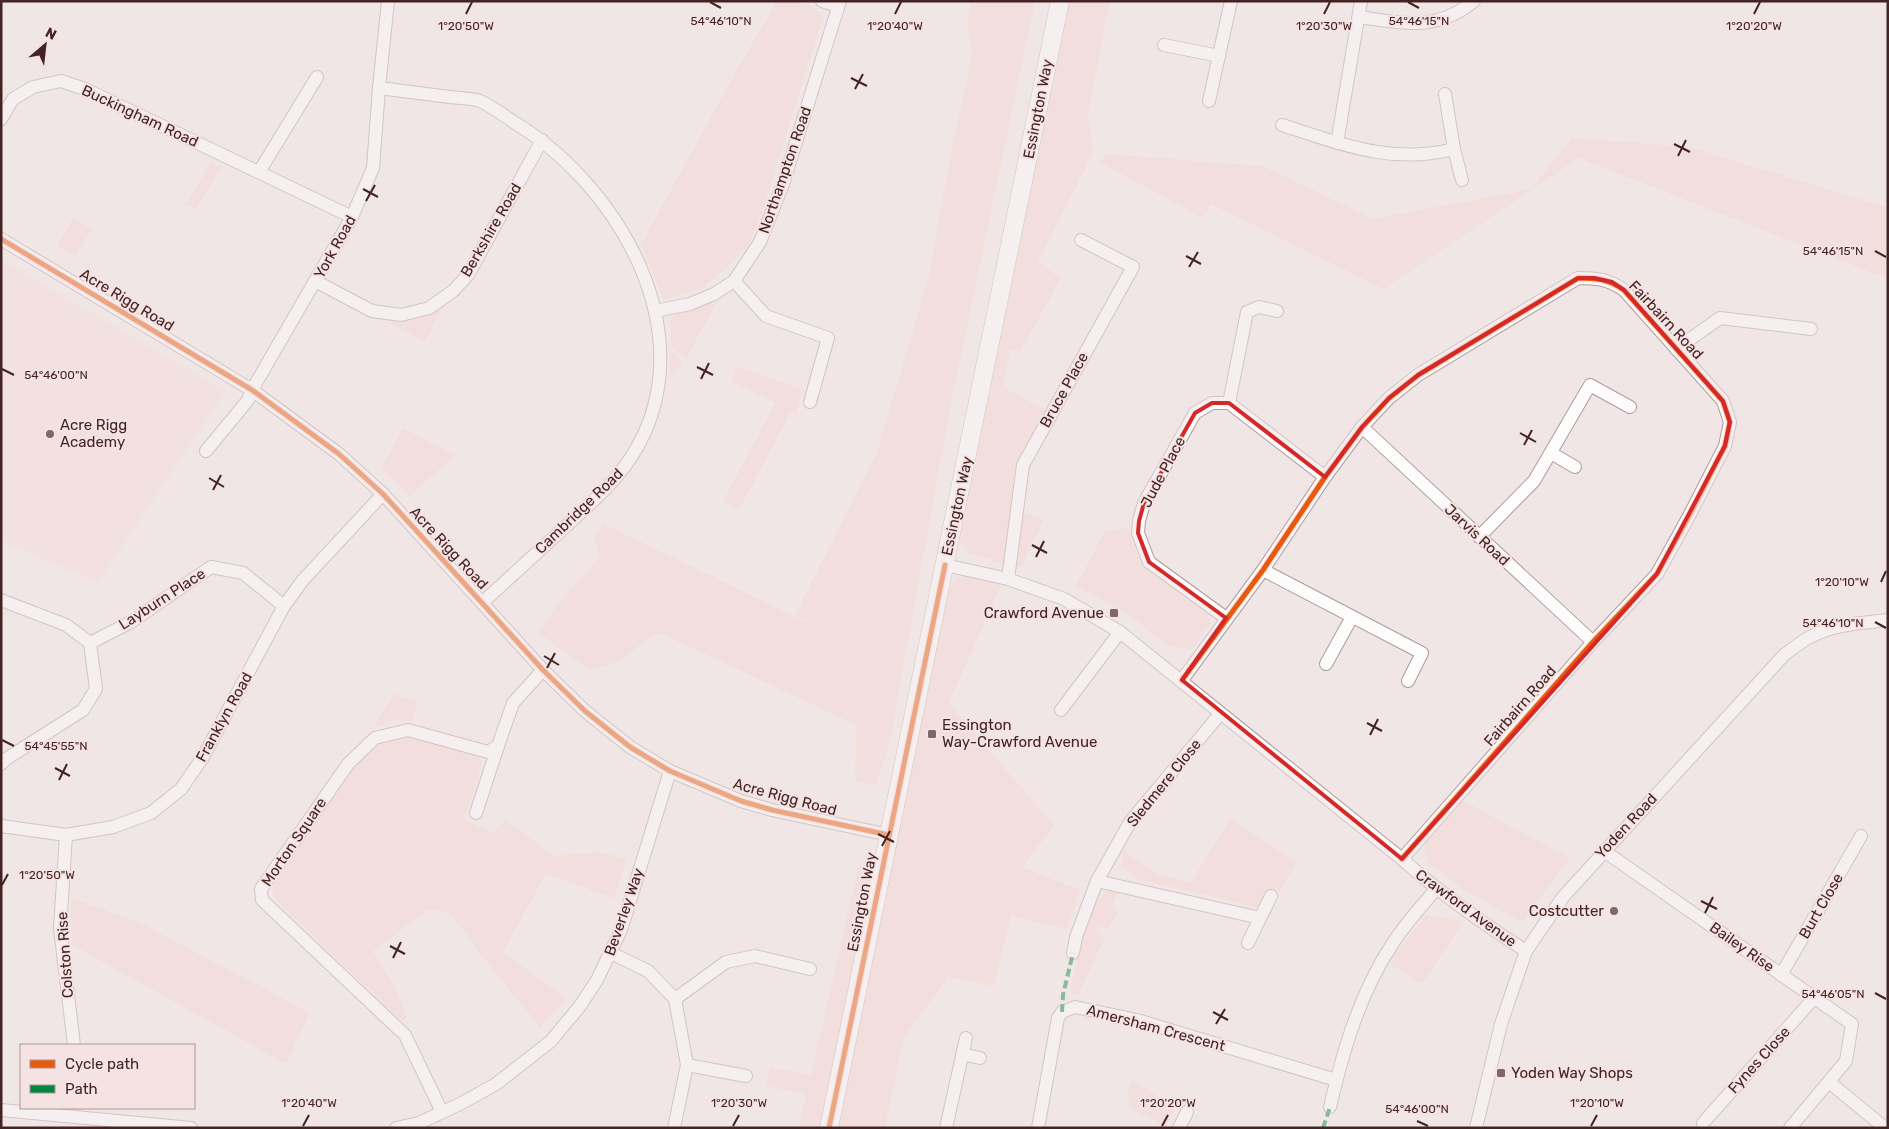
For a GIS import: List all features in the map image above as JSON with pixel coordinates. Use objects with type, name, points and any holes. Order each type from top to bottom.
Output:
[{"type":"street","name":"York Road","points":[[206,451],[248,400],[352,217],[373,168],[378,88],[388,1]]},
{"type":"street","points":[[822,1],[839,4]]},
{"type":"street","name":"Essington Way","points":[[830,1128],[1060,1]]},
{"type":"street","points":[[1209,101],[1231,1]]},
{"type":"street","points":[[1337,142],[1361,1]]},
{"type":"street","points":[[1359,16],[1414,24],[1444,20],[1462,12],[1474,1]]},
{"type":"street","name":"Northampton Road","points":[[656,311],[690,304],[714,294],[734,281],[760,242],[783,184],[839,4]]},
{"type":"street","points":[[1164,45],[1219,56]]},
{"type":"street","points":[[259,172],[317,77]]},
{"type":"street","name":"Buckingham Road","points":[[1,119],[13,98],[33,86],[61,82],[85,88],[352,217]]},
{"type":"street","name":"Cambridge Road","points":[[378,88],[479,101],[535,134],[588,184],[605,205],[634,251],[649,285],[656,311],[661,374],[653,410],[645,433],[630,462],[605,491],[483,602]]},
{"type":"street","points":[[1445,94],[1454,149],[1462,180]]},
{"type":"street","points":[[1282,125],[1388,155],[1433,154],[1454,149]]},
{"type":"street","name":"Berkshire Road","points":[[315,281],[372,311],[402,315],[428,308],[453,291],[468,275],[542,140]]},
{"type":"street","name":"Acre Rigg Road","points":[[1,239],[252,390],[339,454],[383,494],[543,670],[585,711],[630,747],[670,771],[741,801],[772,810],[889,835]]},
{"type":"street","name":"Bruce Place","points":[[1008,579],[1023,465],[1133,267],[1081,240]]},
{"type":"street","name":"Fairbairn Road","points":[[1182,680],[1263,570],[1325,477],[1362,427],[1389,398],[1418,375],[1578,278],[1594,278],[1612,282],[1624,290],[1723,401],[1730,422],[1725,446],[1657,574],[1593,642],[1402,860]]},
{"type":"street","points":[[734,281],[766,316],[828,338],[810,402]]},
{"type":"street","points":[[1276,311],[1259,307],[1247,312],[1229,403],[1325,477]]},
{"type":"street","points":[[1676,350],[1720,318],[1811,329]]},
{"type":"street","points":[[1480,537],[1534,481],[1590,385],[1630,407]]},
{"type":"street","name":"Jude Place","points":[[1226,618],[1149,562],[1138,533],[1144,503],[1195,413],[1212,403],[1229,403]]},
{"type":"street","name":"Jarvis Road","points":[[1362,427],[1593,642]]},
{"type":"street","points":[[1551,453],[1575,467]]},
{"type":"street","name":"Franklyn Road","points":[[1,826],[66,835],[113,827],[151,812],[181,789],[203,758],[284,606],[303,580],[383,494]]},
{"type":"street","name":"Crawford Avenue","points":[[945,565],[1008,579],[1064,599],[1120,632],[1182,680],[1220,714],[1436,889],[1481,922],[1526,951]]},
{"type":"street","name":"Layburn Place","points":[[90,643],[131,622],[211,567],[242,573],[284,606]]},
{"type":"street","points":[[1263,570],[1422,653],[1408,681]]},
{"type":"street","points":[[1,600],[66,625],[90,643],[96,689],[83,710],[6,758],[1,764]]},
{"type":"street","points":[[1326,664],[1352,617]]},
{"type":"street","name":"Yoden Road","points":[[1476,1128],[1500,1024],[1526,951],[1560,900],[1784,655],[1810,637],[1830,628],[1888,620]]},
{"type":"street","points":[[1061,710],[1120,632]]},
{"type":"street","points":[[476,813],[513,703],[543,670]]},
{"type":"street","name":"Sledmere Close","points":[[1073,953],[1076,937],[1097,881],[1130,822],[1220,714]]},
{"type":"street","name":"Morton Square","points":[[442,1112],[405,1035],[262,900],[261,889],[348,764],[375,738],[408,730],[488,752],[498,746]]},
{"type":"street","name":"Beverley Way","points":[[396,1128],[419,1123],[496,1084],[551,1041],[580,1006],[597,980],[621,930],[670,771]]},
{"type":"street","name":"Colston Rise","points":[[66,835],[60,928],[74,1044]]},
{"type":"street","name":"Burt Close","points":[[1781,975],[1861,836]]},
{"type":"street","name":"Bailey Rise","points":[[1604,851],[1852,1024],[1846,1061],[1790,1128]]},
{"type":"street","points":[[1097,881],[1260,918]]},
{"type":"street","points":[[1330,1107],[1336,1080],[1365,993],[1392,944],[1436,889]]},
{"type":"street","points":[[1248,943],[1271,896]]},
{"type":"street","points":[[611,953],[648,971],[675,1000],[687,1065],[674,1128]]},
{"type":"street","points":[[675,1000],[726,962],[755,956],[810,969]]},
{"type":"street","name":"Fynes Close","points":[[1703,1123],[1814,998]]},
{"type":"street","name":"Amersham Crescent","points":[[1038,1128],[1058,1018],[1062,1012],[1075,1007],[1137,1020],[1336,1080]]},
{"type":"street","points":[[946,1128],[966,1038]]},
{"type":"street","points":[[962,1054],[980,1058]]},
{"type":"street","points":[[687,1065],[746,1076]]},
{"type":"street","points":[[1829,1082],[1885,1128]]},
{"type":"street","points":[[1,1110],[67,1112],[163,1127],[190,1128]]},
{"type":"street","points":[[1179,1128],[1187,1112]]},
{"type":"highlighted area","points":[[1578,278],[1594,278],[1612,282],[1624,290],[1723,401],[1730,422],[1725,446],[1657,574],[1402,859],[1182,680],[1226,618],[1149,562],[1138,533],[1139,521],[1144,503],[1195,413],[1212,403],[1229,403],[1325,477],[1362,427],[1389,398],[1418,375]]},
{"type":"shaded area","points":[[777,1],[808,4],[823,17],[761,215],[748,246],[729,265],[703,287],[664,300],[641,244]]},
{"type":"shaded area","points":[[972,1],[1035,1],[950,408],[889,747],[875,786],[855,781],[856,725],[658,632],[619,661],[591,670],[538,633],[559,602],[599,559],[594,536],[604,524],[837,637],[795,615],[877,452],[928,280],[950,159],[972,55],[967,20]]},
{"type":"shaded area","points":[[1068,1],[1110,1],[1088,112],[1093,153],[1038,262],[1061,278],[1021,351],[1010,350],[1003,387],[1051,413],[1012,508],[1044,520],[1021,568],[970,554],[960,543],[959,527],[1003,304],[1047,108]]},
{"type":"shaded area","points":[[1572,138],[1689,147],[1888,208],[1888,279],[1579,158],[1383,289],[1211,204],[1202,217],[1100,163],[1105,154],[1263,166],[1373,219],[1531,189]]},
{"type":"shaded area","points":[[211,162],[221,168],[196,209],[186,204]]},
{"type":"shaded area","points":[[73,218],[92,229],[76,256],[57,246]]},
{"type":"shaded area","name":"Acre Rigg Academy","points":[[1,260],[226,391],[98,583],[1,541]]},
{"type":"shaded area","points":[[718,301],[686,358],[671,345],[670,323],[673,315]]},
{"type":"shaded area","points":[[442,309],[425,342],[388,323],[416,319]]},
{"type":"shaded area","points":[[671,352],[683,362],[679,369],[670,375]]},
{"type":"shaded area","points":[[736,366],[802,389],[796,414],[791,412],[739,510],[723,501],[775,403],[731,381]]},
{"type":"shaded area","points":[[403,428],[456,455],[409,496],[381,468]]},
{"type":"shaded area","points":[[1128,528],[1139,560],[1151,573],[1209,616],[1211,623],[1193,649],[1171,647],[1123,611],[1076,586],[1105,531]]},
{"type":"shaded area","points":[[968,576],[1002,583],[949,703],[1054,826],[1022,867],[1080,890],[1067,929],[1011,916],[994,986],[948,977],[903,1039],[885,1128],[838,1128],[949,587],[957,579]]},
{"type":"shaded area","points":[[393,694],[418,702],[411,721],[393,720],[373,729]]},
{"type":"shaded area","points":[[408,733],[478,754],[482,763],[464,820],[495,833],[505,820],[555,856],[599,852],[627,859],[614,898],[546,874],[503,952],[567,999],[540,1027],[493,970],[450,913],[428,910],[373,951],[396,989],[407,1018],[403,1022],[273,895],[273,885],[320,812],[359,757],[384,740]]},
{"type":"shaded area","points":[[1460,799],[1570,858],[1523,921],[1516,919],[1463,889],[1429,863],[1423,841]]},
{"type":"shaded area","points":[[1231,819],[1297,862],[1278,894],[1268,890],[1259,908],[1137,879],[1122,867],[1123,850],[1157,874],[1191,882]]},
{"type":"shaded area","points":[[859,865],[876,868],[821,1128],[799,1128],[806,1094],[766,1086],[770,1068],[811,1075]]},
{"type":"shaded area","points":[[1108,889],[1118,891],[1112,906],[1119,911],[1108,930],[1100,925],[1097,932],[1105,937],[1079,994],[1070,993],[1088,923],[1100,898]]},
{"type":"shaded area","points":[[71,898],[141,923],[310,1013],[286,1064],[72,945]]},
{"type":"shaded area","points":[[1426,915],[1464,921],[1422,984],[1391,965],[1393,957]]},
{"type":"shaded area","points":[[1132,1081],[1176,1107],[1165,1126],[1131,1109],[1127,1092]]},
{"type":"marked path","points":[[1062,1012],[1063,995],[1073,953]]},
{"type":"marked path","points":[[1323,1128],[1330,1107]]},
{"type":"cycle path","points":[[1,239],[252,390],[339,454],[383,494],[543,670],[585,711],[630,747],[670,771],[741,801],[772,810],[889,835]]},
{"type":"cycle path","points":[[1182,680],[1263,570],[1325,477],[1362,427],[1389,398],[1418,375],[1578,278],[1602,280],[1613,283],[1624,290],[1723,401],[1730,422],[1725,446],[1657,574],[1593,642],[1402,859]]},
{"type":"cycle path","points":[[829,1128],[945,565]]},
{"type":"place","name":"Acre Rigg Academy","points":[[50,434]]},
{"type":"place","name":"Crawford Avenue","points":[[1114,613]]},
{"type":"place","name":"Essington Way-Crawford Avenue","points":[[932,734]]},
{"type":"place","name":"Costcutter","points":[[1614,911]]},
{"type":"place","name":"Yoden Way Shops","points":[[1501,1073]]}]
